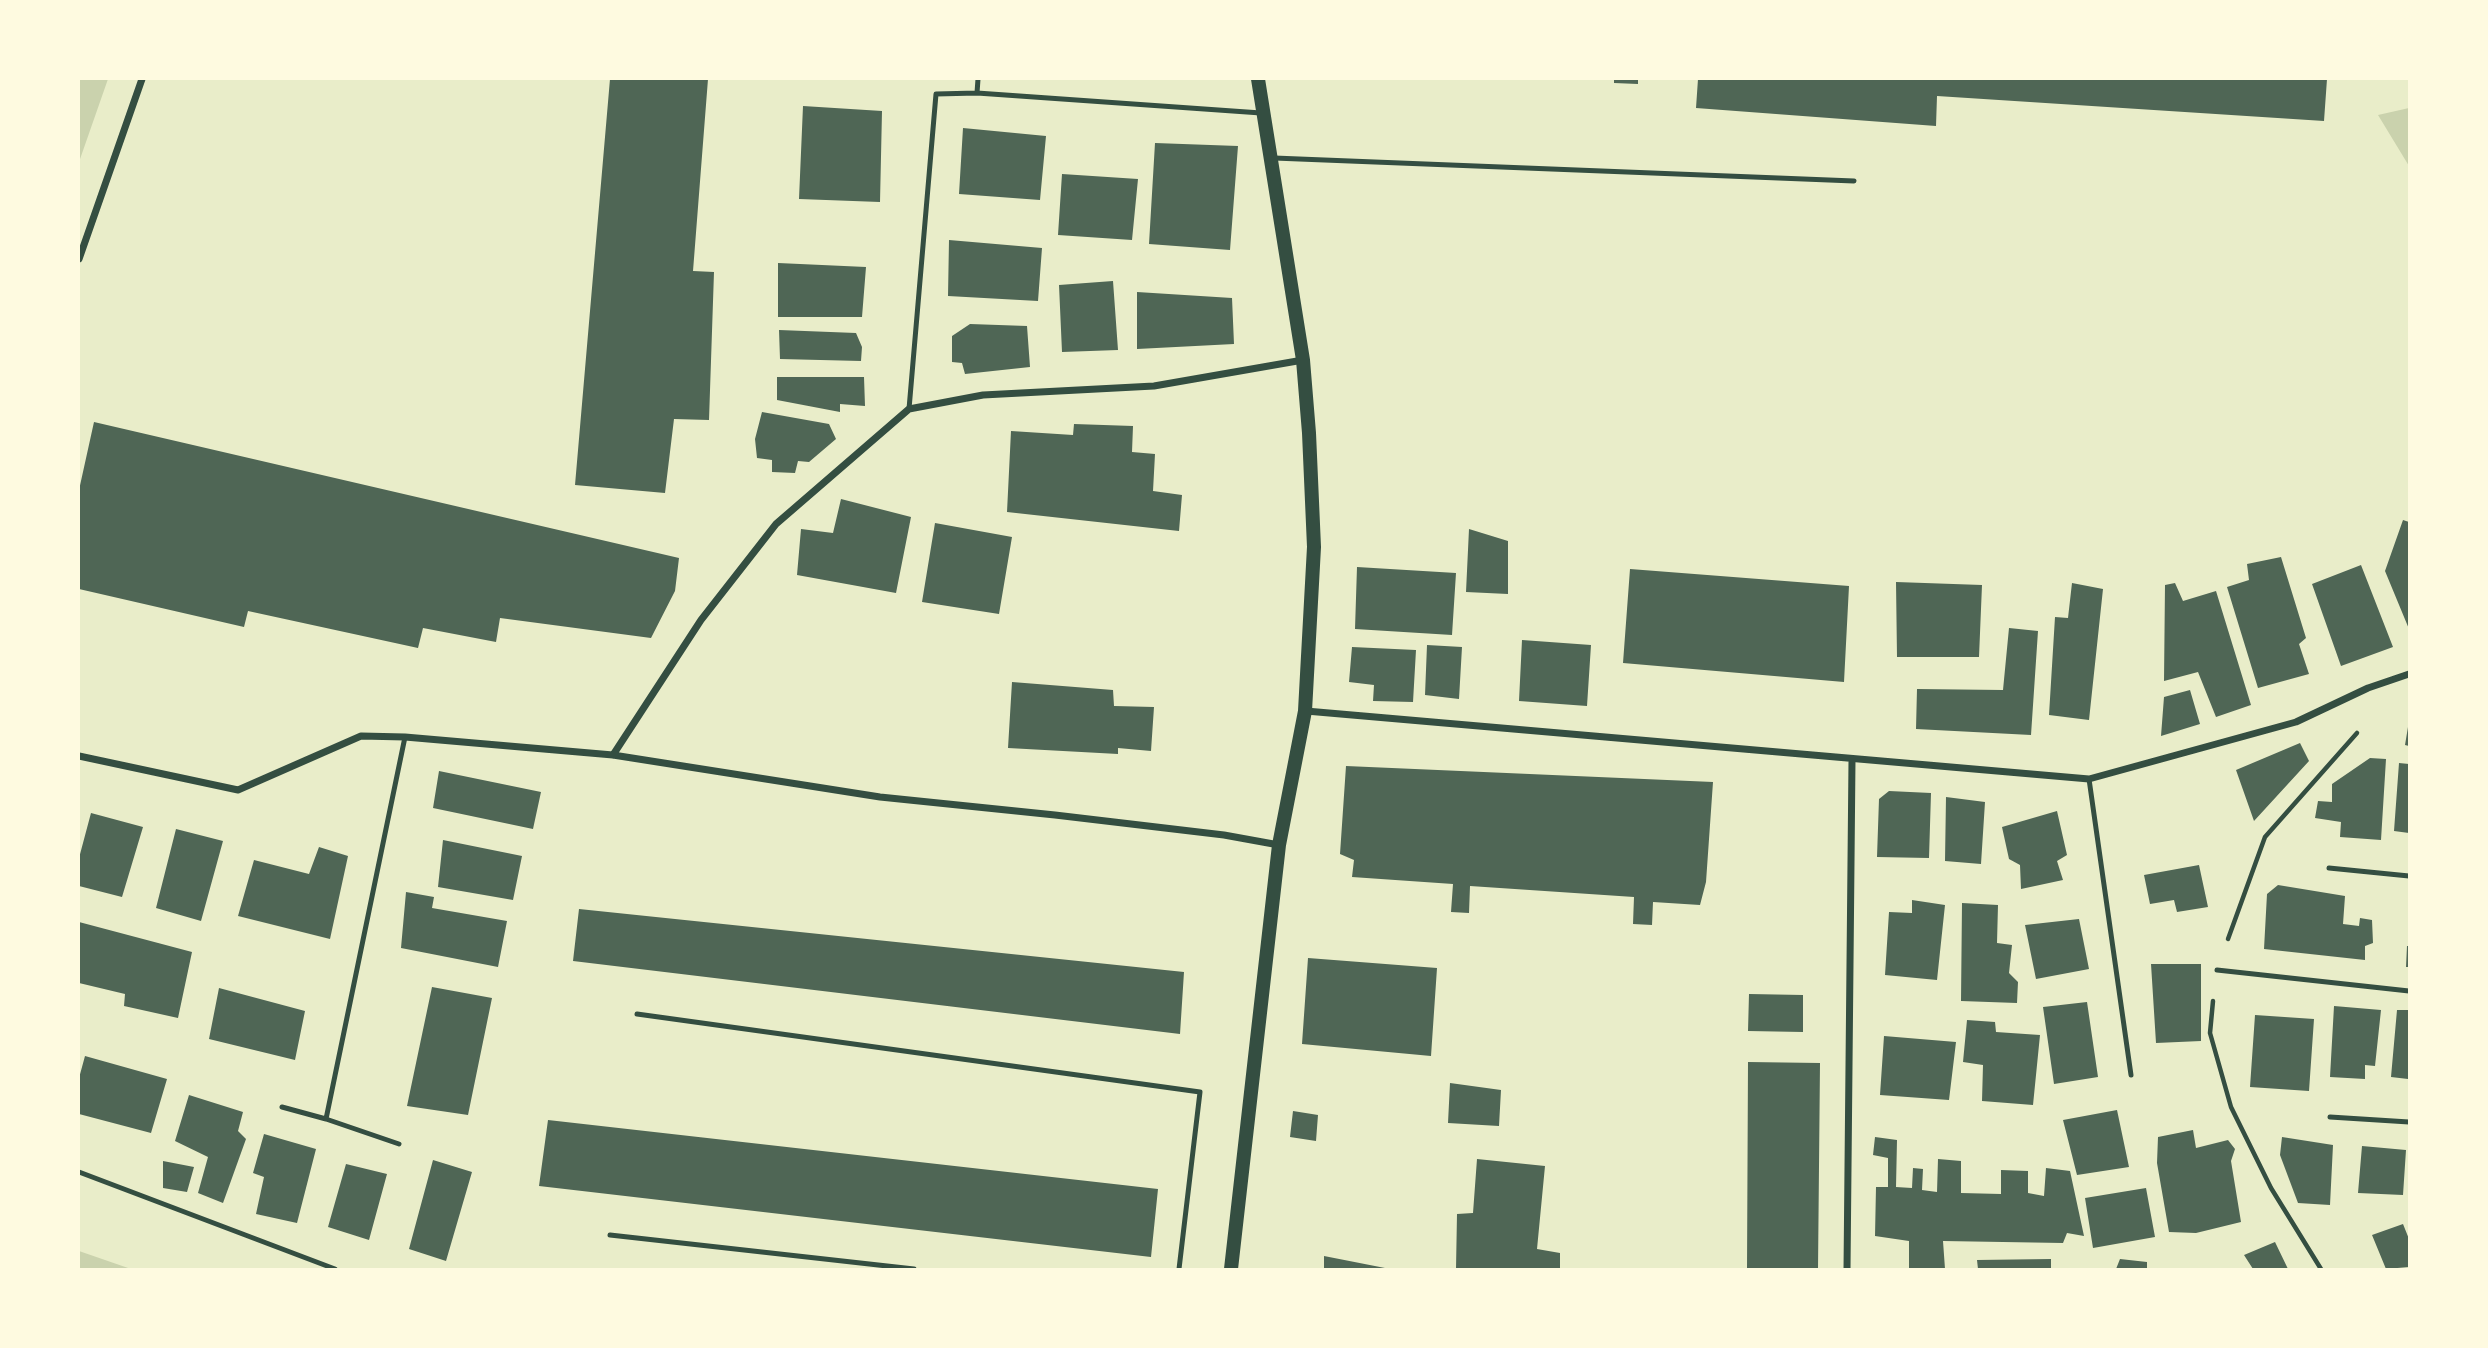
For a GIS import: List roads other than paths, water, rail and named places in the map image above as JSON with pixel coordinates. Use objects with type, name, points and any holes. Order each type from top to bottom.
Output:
[{"type":"main road","points":[[1231,1269],[1279,845],[1305,711],[1314,547],[1303,360],[1258,79]]},
{"type":"street","points":[[79,259],[142,79]]},
{"type":"street","points":[[613,755],[701,620],[776,524],[909,409],[983,395],[1154,386],[1303,360]]},
{"type":"street","points":[[1305,711],[2089,779],[2296,722],[2368,688],[2409,674]]},
{"type":"street","points":[[79,756],[238,790],[361,736],[405,737],[613,755],[880,797],[1224,835],[1279,845]]},
{"type":"street","points":[[1846,1269],[1852,760]]},
{"type":"lane","points":[[977,93],[978,79]]},
{"type":"lane","points":[[909,409],[936,94],[977,93],[1264,113]]},
{"type":"lane","points":[[1270,158],[1854,181]]},
{"type":"lane","points":[[326,1119],[405,737]]},
{"type":"lane","points":[[2089,779],[2131,1075]]},
{"type":"lane","points":[[2329,868],[2409,876]]},
{"type":"lane","points":[[2217,970],[2409,990]]},
{"type":"lane","points":[[638,1014],[1200,1092],[1179,1269]]},
{"type":"lane","points":[[282,1107],[399,1144]]},
{"type":"lane","points":[[2330,1117],[2409,1122]]},
{"type":"lane","points":[[79,1172],[335,1269]]},
{"type":"lane","points":[[610,1235],[914,1269]]}]
